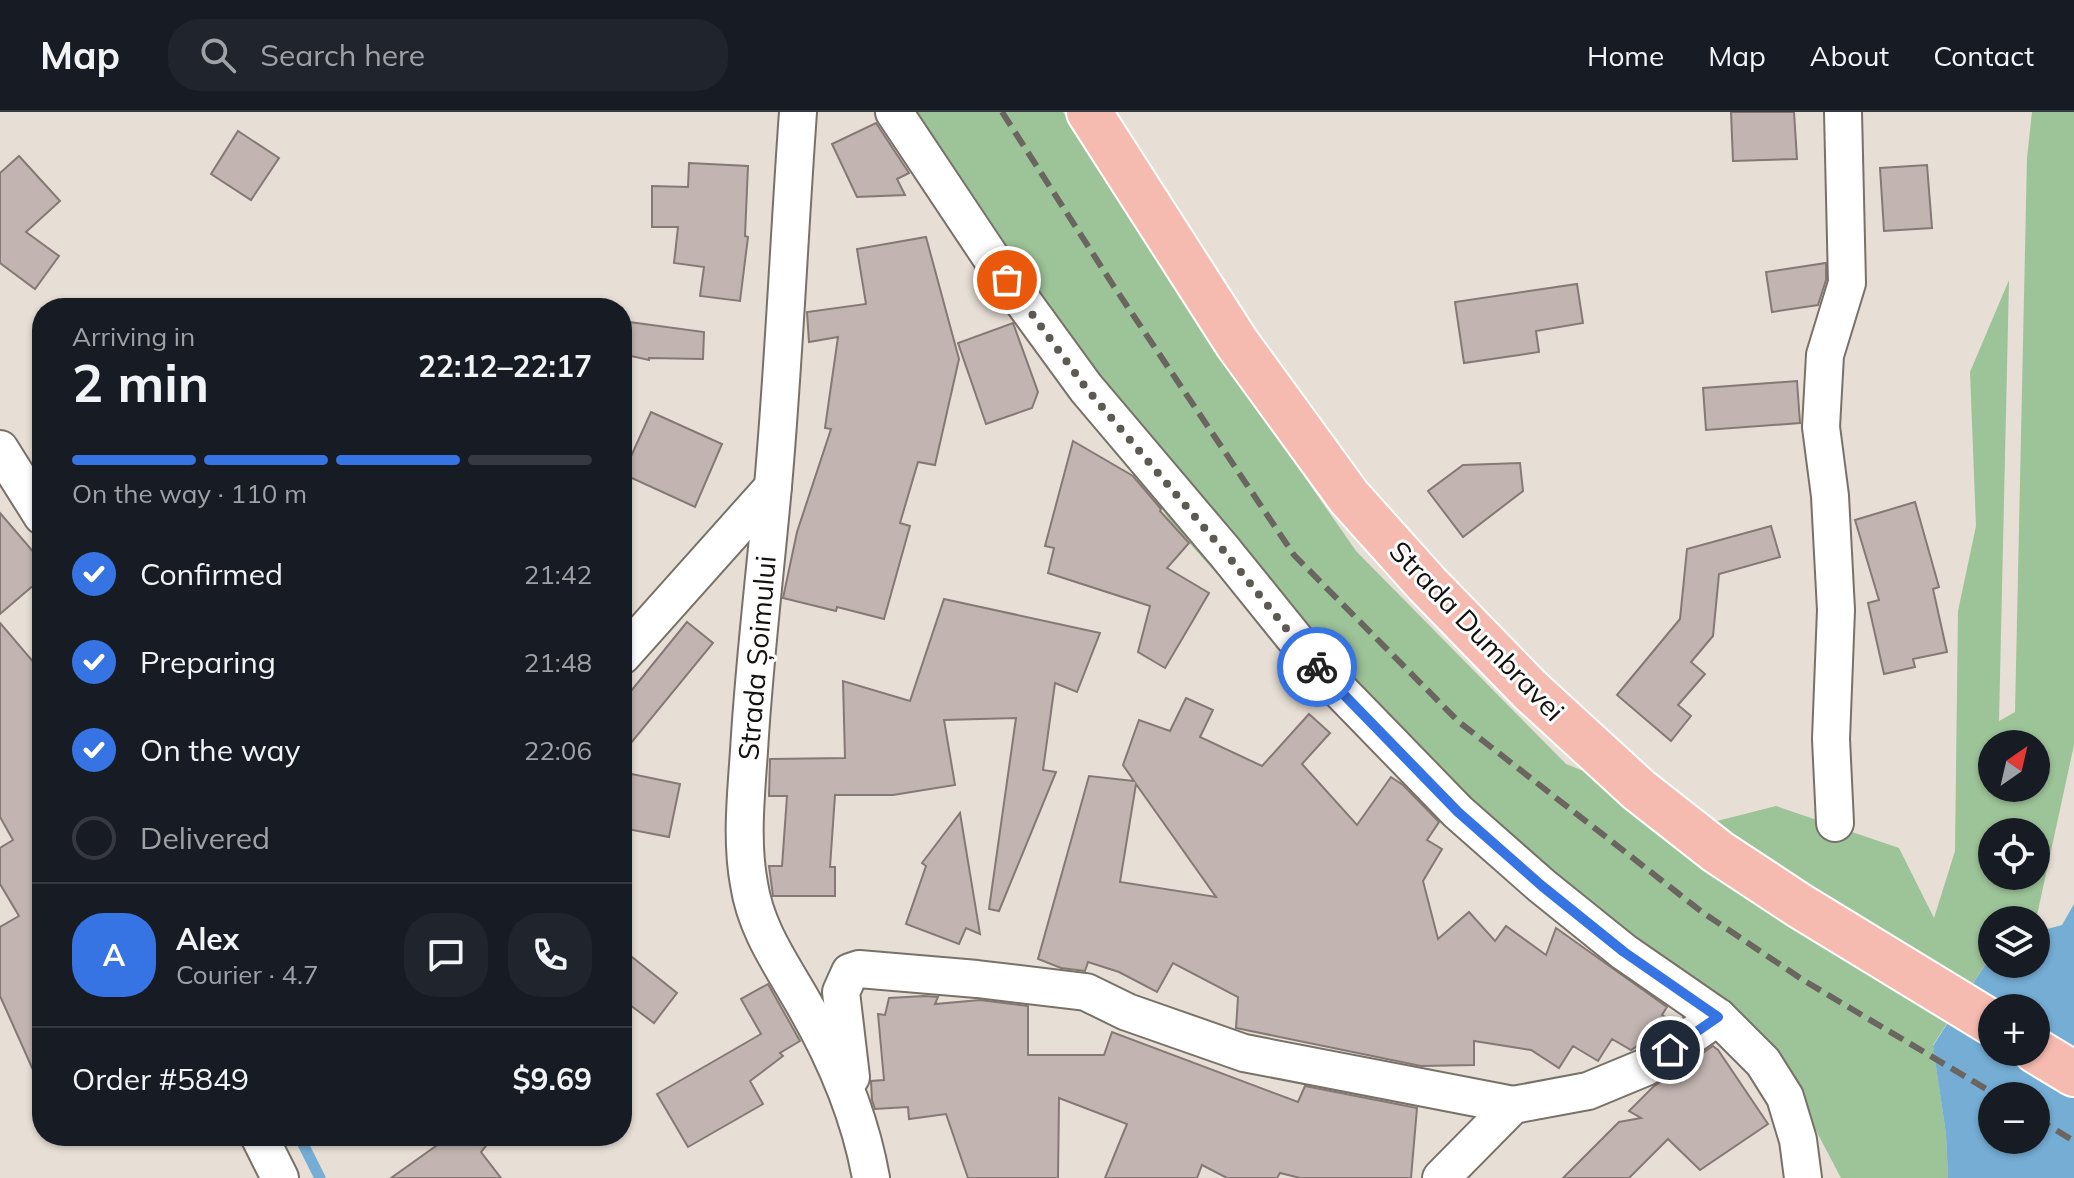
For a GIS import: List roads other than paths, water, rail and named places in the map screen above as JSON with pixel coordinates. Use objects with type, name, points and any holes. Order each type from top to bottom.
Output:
[{"type":"main road","name":"Strada Dumbravei","points":[[1089,112],[1237,343],[1349,497],[1427,584],[1530,690],[1639,790],[1718,852],[1978,1014]]},
{"type":"main road","points":[[2050,1059],[2074,1074]]},
{"type":"street","name":"Strada Șoimului","points":[[798,112],[773,487],[754,653],[745,814],[748,883],[755,914],[766,939],[805,1006],[855,1110],[871,1178]]},
{"type":"street","points":[[894,112],[992,259],[1086,388],[1321,671],[1458,812],[1542,886],[1624,952],[1718,1017],[1763,1062],[1785,1097],[1798,1140],[1803,1178]]},
{"type":"street","points":[[1835,823],[1831,739],[1836,610],[1830,496],[1821,427],[1825,355],[1847,283],[1843,112]]},
{"type":"street","points":[[0,449],[32,500]]},
{"type":"street","points":[[632,645],[773,487]]},
{"type":"street","points":[[855,1110],[841,992],[850,972],[859,969],[1086,992],[1127,1012],[1244,1053],[1513,1105],[1588,1091],[1646,1067],[1718,1017]]},
{"type":"street","points":[[1441,1178],[1513,1105]]},
{"type":"street","points":[[264,1146],[280,1178]]},
{"type":"water","points":[[2074,904],[2074,1178],[1948,1178],[1946,1134],[1933,1046],[1978,976],[2050,978],[2050,928],[2062,925]]},
{"type":"waterway","points":[[304,1146],[320,1178]]},
{"type":"railway","points":[[1002,112],[1113,285],[1294,555],[1459,722],[1702,912],[1803,980],[1978,1084]]},
{"type":"railway","points":[[2050,1126],[2074,1141]]}]
